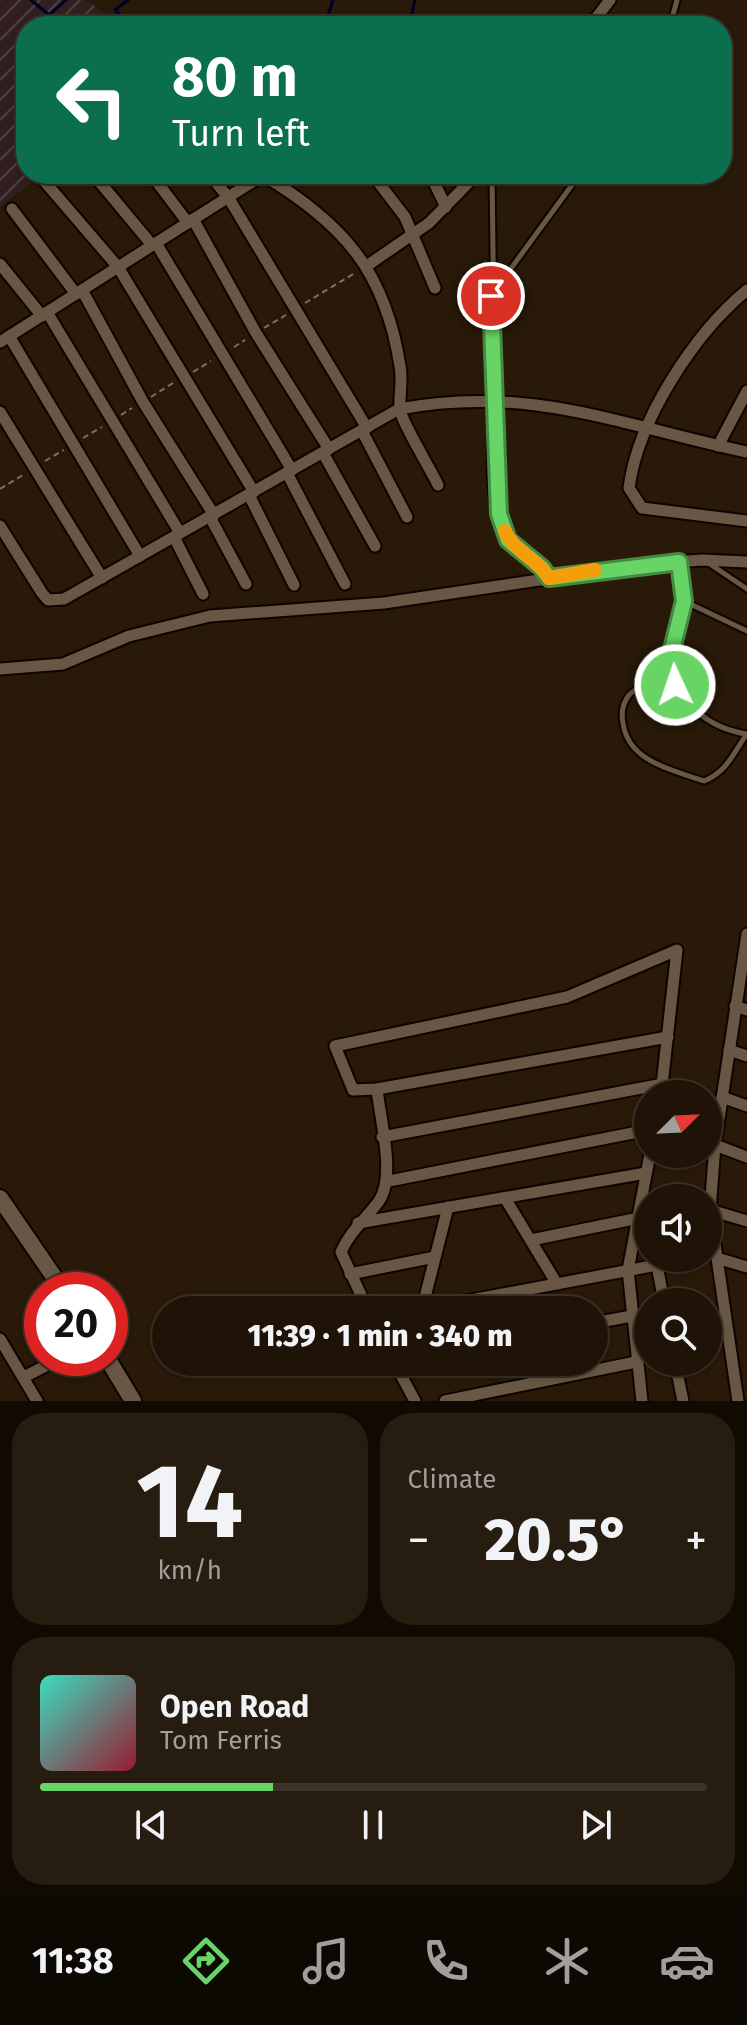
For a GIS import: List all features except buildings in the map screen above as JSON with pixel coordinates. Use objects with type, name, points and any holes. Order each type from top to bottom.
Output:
[{"type":"main road","points":[[0,1198],[51,1272]]},
{"type":"main road","points":[[118,1376],[133,1401]]},
{"type":"street","points":[[598,16],[610,0]]},
{"type":"street","points":[[47,184],[118,267],[251,493],[294,585]]},
{"type":"street","points":[[102,184],[154,244],[221,354],[289,472],[345,584]]},
{"type":"street","points":[[159,184],[190,221],[326,451],[375,546]]},
{"type":"street","points":[[217,184],[228,197],[364,429],[407,517]]},
{"type":"street","points":[[140,556],[3,338],[247,184]]},
{"type":"street","points":[[276,184],[328,222],[368,265],[396,344],[401,369],[399,409],[438,485]]},
{"type":"street","points":[[380,184],[396,203],[435,288]]},
{"type":"street","points":[[435,184],[446,207]]},
{"type":"street","points":[[368,265],[412,235],[468,184]]},
{"type":"street","points":[[12,209],[79,292],[212,516],[246,584]]},
{"type":"street","points":[[0,264],[44,314],[177,535],[203,594]]},
{"type":"street","points":[[747,290],[711,323],[647,426],[629,488],[636,504],[655,510],[747,521]]},
{"type":"street","points":[[718,446],[747,391]]},
{"type":"street","points":[[0,526],[48,600],[64,599],[399,409],[460,400],[563,407],[747,452]]},
{"type":"street","points":[[495,400],[496,490],[504,529],[518,550],[542,568],[549,578]]},
{"type":"street","points":[[0,412],[102,578]]},
{"type":"street","points":[[0,669],[63,664],[129,636],[210,616],[372,604],[679,562],[747,562]]},
{"type":"street","points":[[747,934],[741,1008],[729,1050],[722,1097],[747,1106]]},
{"type":"street","points":[[663,1080],[668,1037],[677,950],[567,997],[335,1046],[353,1090],[377,1089],[668,1037]]},
{"type":"street","points":[[729,1050],[747,1056]]},
{"type":"street","points":[[361,1296],[341,1252],[358,1223],[379,1201],[389,1181],[377,1089]]},
{"type":"street","points":[[382,1137],[634,1094]]},
{"type":"street","points":[[389,1181],[634,1133]]},
{"type":"street","points":[[722,1148],[747,1157]]},
{"type":"street","points":[[644,1184],[647,1168]]},
{"type":"street","points":[[358,1223],[646,1173]]},
{"type":"street","points":[[505,1198],[557,1284]]},
{"type":"street","points":[[424,1296],[448,1207]]},
{"type":"street","points":[[722,1214],[747,1221]]},
{"type":"street","points":[[531,1240],[634,1219]]},
{"type":"street","points":[[634,1242],[628,1270],[634,1339]]},
{"type":"street","points":[[350,1274],[435,1257]]},
{"type":"street","points":[[722,1260],[747,1267]]},
{"type":"street","points":[[494,1296],[634,1268]]},
{"type":"street","points":[[719,1272],[738,1401]]},
{"type":"street","points":[[608,1320],[632,1316]]},
{"type":"street","points":[[0,1339],[37,1401]]},
{"type":"street","points":[[445,1401],[634,1362]]},
{"type":"street","points":[[732,1362],[747,1366]]},
{"type":"street","points":[[402,1376],[415,1401]]},
{"type":"street","points":[[638,1376],[642,1401]]},
{"type":"street","points":[[678,1376],[683,1401]]},
{"type":"lane","points":[[492,184],[491,296],[495,400]]},
{"type":"lane","points":[[491,296],[572,184]]},
{"type":"lane","points":[[702,560],[747,589]]},
{"type":"lane","points":[[667,670],[684,700],[706,721],[726,731],[746,734],[720,774],[704,781],[655,764],[634,749],[625,733],[624,705],[629,695],[667,670],[684,601],[679,562]]},
{"type":"lane","points":[[684,601],[747,631]]},
{"type":"path","points":[[143,402],[368,265]]},
{"type":"shaded area","points":[[0,0],[87,0],[107,16],[16,16],[16,184],[29,184],[0,207]]},
{"type":"waterway","points":[[31,0],[49,15],[66,0]]},
{"type":"waterway","points":[[121,16],[115,10],[128,0]]},
{"type":"waterway","points":[[328,16],[333,0]]},
{"type":"waterway","points":[[411,16],[415,0]]},
{"type":"slow traffic","points":[[505,531],[508,540],[542,568],[549,578],[595,570]]},
{"type":"route","points":[[491,296],[496,490],[499,514],[508,540],[542,568],[549,578],[609,568],[679,562],[684,601],[667,670],[675,685]]}]
